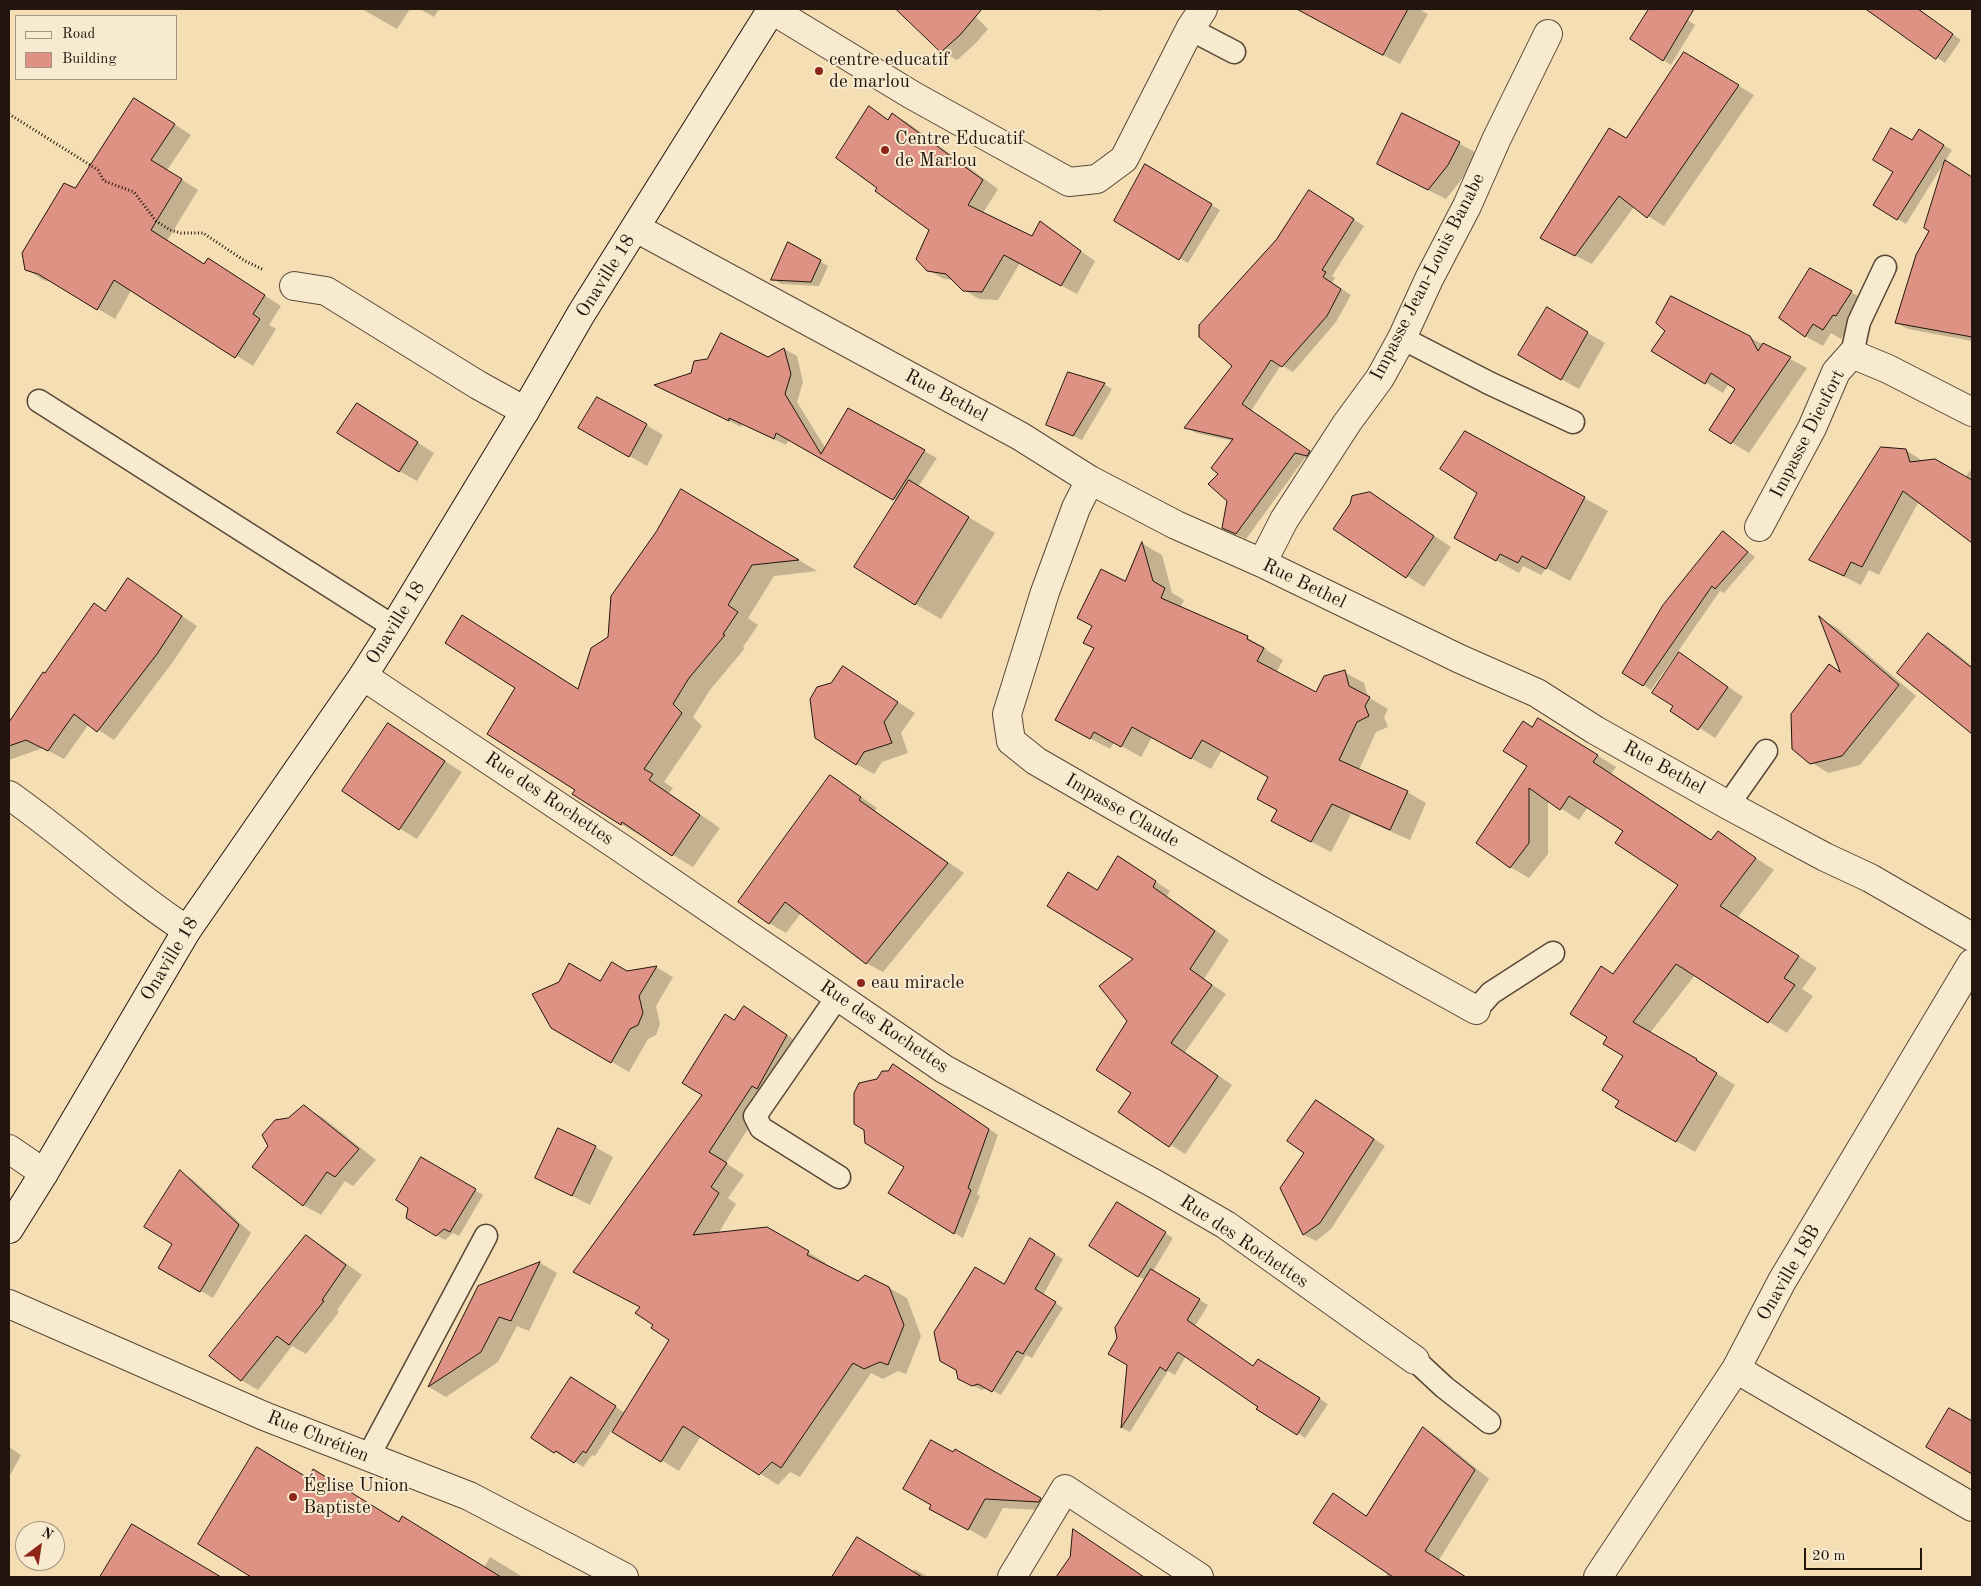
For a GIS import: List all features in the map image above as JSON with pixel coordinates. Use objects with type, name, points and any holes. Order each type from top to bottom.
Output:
[{"type":"street","points":[[772,9],[912,95],[1068,182],[1097,179],[1124,158],[1197,19]]},
{"type":"street","name":"Onaville 18","points":[[9,1229],[187,930],[363,676],[525,411],[581,314],[772,9]]},
{"type":"street","name":"Impasse Jean-Louis Banabe","points":[[1262,563],[1284,520],[1347,423],[1380,378],[1402,338],[1548,34]]},
{"type":"street","name":"Rue Bethel","points":[[636,228],[1020,436],[1090,480],[1176,525],[1262,563],[1451,655],[1537,693],[1595,730],[1728,805],[1825,857],[1870,878],[1972,937]]},
{"type":"street","points":[[294,286],[326,291],[478,385],[525,411]]},
{"type":"street","name":"Impasse Dieufort","points":[[1759,527],[1812,428],[1836,372],[1852,354],[1888,369],[1972,412]]},
{"type":"street","name":"Impasse Claude","points":[[1090,480],[1076,508],[1046,592],[1007,714],[1011,741],[1036,761],[1256,888],[1476,1010]]},
{"type":"street","name":"Rue des Rochettes","points":[[363,676],[618,846],[944,1069],[1155,1184],[1226,1225],[1415,1360]]},
{"type":"street","points":[[9,795],[39,816],[154,908],[187,930]]},
{"type":"street","name":"Onaville 18B","points":[[1598,1577],[1736,1369],[1782,1281],[1972,965]]},
{"type":"street","points":[[9,1149],[44,1172]]},
{"type":"street","name":"Rue Chrétien","points":[[9,1304],[264,1416],[469,1496],[624,1577]]},
{"type":"street","points":[[1736,1369],[1972,1507]]},
{"type":"street","points":[[1012,1577],[1066,1489],[1198,1577]]},
{"type":"lane","points":[[1197,19],[1234,52]]},
{"type":"lane","points":[[1852,354],[1859,322],[1885,267]]},
{"type":"lane","points":[[1402,338],[1489,383],[1573,422]]},
{"type":"lane","points":[[39,401],[394,627]]},
{"type":"lane","points":[[1728,805],[1766,751]]},
{"type":"lane","points":[[1476,1010],[1491,993],[1553,953]]},
{"type":"lane","points":[[838,996],[756,1116],[761,1128],[839,1177]]},
{"type":"lane","points":[[368,1457],[486,1236]]},
{"type":"lane","points":[[1415,1360],[1444,1387],[1489,1422]]},
{"type":"path","points":[[9,114],[98,170],[104,181],[134,192],[156,221],[170,230],[203,233],[245,261],[294,286]]},
{"type":"building","points":[[896,9],[982,9],[960,35],[941,52]]},
{"type":"building","points":[[1297,9],[1408,9],[1383,55]]},
{"type":"building","points":[[1649,9],[1694,9],[1663,61],[1630,39]]},
{"type":"building","points":[[1866,9],[1918,9],[1953,34],[1936,59]]},
{"type":"building","points":[[1684,52],[1739,85],[1647,218],[1619,196],[1575,256],[1540,238],[1609,128],[1626,138]]},
{"type":"building","points":[[134,98],[175,124],[151,160],[182,179],[151,230],[204,264],[208,258],[265,295],[253,314],[260,319],[235,358],[114,280],[97,310],[38,274],[25,270],[22,253],[64,183],[75,188]]},
{"type":"building","points":[[869,106],[888,120],[892,113],[983,180],[968,205],[1032,236],[1040,221],[1081,251],[1061,286],[1004,255],[982,292],[963,291],[946,274],[927,271],[916,259],[929,230],[875,191],[877,188],[836,158]]},
{"type":"building","points":[[1402,113],[1460,142],[1448,165],[1428,190],[1377,164]]},
{"type":"building","points":[[1891,128],[1912,140],[1919,129],[1944,145],[1897,220],[1873,205],[1893,172],[1873,160]]},
{"type":"building","points":[[1945,160],[1972,177],[1972,337],[1895,323],[1916,255],[1929,231],[1924,228]]},
{"type":"building","points":[[1145,164],[1212,204],[1179,260],[1114,221]]},
{"type":"building","points":[[1309,190],[1354,219],[1322,270],[1326,272],[1323,277],[1341,289],[1327,316],[1282,367],[1271,360],[1242,404],[1310,451],[1307,456],[1295,453],[1236,534],[1222,528],[1227,501],[1208,484],[1218,474],[1211,468],[1233,439],[1184,428],[1232,366],[1199,337],[1199,325],[1276,240]]},
{"type":"building","points":[[788,242],[821,260],[811,282],[771,280]]},
{"type":"building","points":[[1810,268],[1852,291],[1836,316],[1833,315],[1823,330],[1813,324],[1805,337],[1779,318]]},
{"type":"building","points":[[1671,296],[1750,336],[1758,351],[1763,343],[1791,357],[1731,444],[1709,430],[1735,389],[1711,373],[1705,384],[1651,351],[1665,331],[1656,323]]},
{"type":"building","points":[[1547,307],[1588,332],[1561,380],[1518,355]]},
{"type":"building","points":[[721,333],[768,357],[784,348],[791,374],[785,394],[821,454],[848,408],[925,450],[893,500],[776,433],[774,439],[729,418],[729,421],[654,385],[691,373],[694,361],[707,359]]},
{"type":"building","points":[[1068,372],[1105,383],[1073,436],[1046,425]]},
{"type":"building","points":[[597,397],[647,424],[629,457],[578,428]]},
{"type":"building","points":[[357,403],[418,442],[399,472],[337,433]]},
{"type":"building","points":[[1465,431],[1585,497],[1546,569],[1522,556],[1518,563],[1500,554],[1496,561],[1454,538],[1477,493],[1440,469]]},
{"type":"building","points":[[1881,447],[1906,449],[1910,462],[1935,459],[1972,480],[1972,543],[1903,491],[1862,567],[1851,562],[1844,576],[1809,560]]},
{"type":"building","points":[[909,480],[969,517],[915,605],[854,567]]},
{"type":"building","points":[[681,489],[799,560],[752,565],[728,605],[738,612],[723,634],[725,635],[689,678],[673,704],[682,713],[644,769],[653,774],[649,780],[700,815],[672,856],[622,822],[621,825],[572,794],[575,790],[487,734],[515,688],[445,643],[462,615],[578,689],[591,648],[608,637],[611,596],[656,532]]},
{"type":"building","points":[[1370,492],[1434,536],[1406,578],[1333,529],[1350,504],[1352,496]]},
{"type":"building","points":[[1723,531],[1748,552],[1715,589],[1712,586],[1643,686],[1622,673],[1663,605]]},
{"type":"building","points":[[1142,542],[1153,581],[1165,588],[1161,598],[1248,636],[1247,639],[1264,648],[1257,661],[1316,692],[1324,676],[1345,670],[1349,686],[1370,697],[1365,706],[1369,716],[1357,722],[1339,760],[1408,791],[1390,830],[1332,804],[1311,842],[1271,821],[1277,810],[1257,799],[1268,777],[1202,740],[1191,759],[1132,727],[1121,747],[1094,732],[1090,739],[1055,720],[1094,648],[1083,643],[1092,626],[1077,618],[1101,569],[1125,581]]},
{"type":"building","points":[[128,578],[182,616],[157,654],[97,732],[74,714],[48,751],[26,740],[9,746],[9,722],[43,672],[45,673],[94,603],[105,611]]},
{"type":"building","points":[[1819,616],[1899,685],[1842,756],[1810,764],[1792,749],[1791,714],[1829,664],[1840,672]]},
{"type":"building","points":[[1928,633],[1972,668],[1972,734],[1897,673]]},
{"type":"building","points":[[1679,652],[1728,687],[1698,730],[1670,711],[1673,706],[1652,693]]},
{"type":"building","points":[[843,666],[898,702],[884,722],[892,743],[864,752],[856,765],[815,738],[810,699],[817,687],[831,683]]},
{"type":"building","points":[[1538,718],[1598,755],[1593,762],[1711,840],[1718,831],[1756,858],[1720,906],[1799,956],[1784,978],[1795,985],[1768,1023],[1676,964],[1633,1022],[1697,1059],[1717,1073],[1676,1142],[1615,1107],[1619,1101],[1602,1090],[1623,1056],[1603,1044],[1607,1037],[1570,1014],[1601,966],[1613,974],[1678,885],[1615,843],[1623,831],[1569,796],[1560,810],[1529,788],[1529,843],[1510,868],[1476,843],[1527,766],[1503,751],[1523,721],[1532,727]]},
{"type":"building","points":[[388,723],[445,761],[399,830],[342,791]]},
{"type":"building","points":[[830,775],[861,797],[859,800],[948,863],[866,964],[785,902],[769,924],[738,902]]},
{"type":"building","points":[[1118,856],[1156,881],[1153,887],[1215,931],[1190,969],[1212,985],[1171,1043],[1218,1076],[1169,1147],[1118,1112],[1131,1093],[1096,1070],[1127,1021],[1099,986],[1133,959],[1047,906],[1068,872],[1097,890]]},
{"type":"building","points":[[612,962],[627,971],[657,966],[639,996],[643,1013],[638,1025],[630,1029],[611,1063],[551,1028],[532,994],[559,982],[569,963],[600,981]]},
{"type":"building","points":[[744,1006],[787,1035],[757,1089],[752,1086],[709,1152],[727,1163],[711,1187],[719,1193],[693,1235],[767,1227],[809,1251],[807,1255],[858,1281],[865,1275],[889,1287],[904,1325],[888,1365],[880,1362],[864,1369],[853,1363],[781,1468],[772,1462],[759,1475],[683,1426],[661,1462],[612,1432],[669,1340],[651,1328],[653,1325],[635,1313],[640,1307],[573,1272],[702,1095],[682,1083],[725,1014],[734,1020]]},
{"type":"building","points":[[893,1064],[989,1129],[968,1188],[971,1190],[954,1234],[888,1193],[904,1167],[865,1143],[864,1130],[854,1124],[854,1093],[859,1083],[877,1079],[882,1071],[888,1071]]},
{"type":"building","points":[[1316,1100],[1374,1139],[1320,1223],[1303,1235],[1280,1188],[1304,1153],[1287,1141]]},
{"type":"building","points":[[304,1105],[359,1149],[335,1177],[327,1172],[303,1206],[252,1167],[268,1146],[262,1135],[275,1120],[288,1118]]},
{"type":"building","points":[[558,1128],[596,1146],[572,1196],[535,1178]]},
{"type":"building","points":[[421,1157],[476,1189],[450,1232],[444,1229],[436,1236],[406,1218],[408,1208],[396,1200]]},
{"type":"building","points":[[180,1170],[239,1225],[200,1292],[158,1268],[172,1244],[144,1227]]},
{"type":"building","points":[[1117,1202],[1166,1232],[1138,1277],[1089,1246]]},
{"type":"building","points":[[306,1235],[346,1265],[322,1300],[324,1301],[289,1345],[277,1336],[241,1381],[209,1356]]},
{"type":"building","points":[[1030,1238],[1055,1254],[1035,1289],[1056,1302],[1023,1354],[1017,1351],[992,1392],[978,1384],[972,1386],[958,1379],[956,1370],[940,1361],[934,1332],[975,1267],[1004,1284]]},
{"type":"building","points":[[540,1262],[511,1321],[499,1317],[481,1352],[428,1387],[478,1286]]},
{"type":"building","points":[[1151,1269],[1200,1299],[1187,1320],[1253,1366],[1258,1359],[1320,1398],[1297,1435],[1256,1409],[1258,1407],[1178,1352],[1166,1371],[1160,1367],[1121,1428],[1127,1365],[1108,1354],[1117,1338],[1115,1328]]},
{"type":"building","points":[[571,1377],[616,1406],[586,1453],[583,1451],[574,1463],[531,1438]]},
{"type":"building","points":[[1949,1408],[1972,1421],[1972,1474],[1926,1447]]},
{"type":"building","points":[[1423,1427],[1475,1470],[1425,1551],[1466,1577],[1393,1577],[1313,1523],[1333,1493],[1366,1516]]},
{"type":"building","points":[[931,1440],[953,1452],[955,1449],[1041,1498],[1039,1502],[985,1499],[968,1530],[929,1509],[931,1505],[903,1489]]},
{"type":"building","name":"Église Union Baptiste","points":[[257,1447],[308,1478],[313,1469],[399,1522],[402,1516],[501,1577],[251,1577],[198,1544]]},
{"type":"building","points":[[132,1524],[221,1577],[100,1577]]},
{"type":"building","points":[[1073,1529],[1144,1577],[1056,1577],[1070,1557]]},
{"type":"building","points":[[857,1537],[922,1577],[832,1577]]},
{"type":"place","name":"centre educatif de marlou","points":[[819,71]]},
{"type":"place","name":"Centre Educatif de Marlou","points":[[885,150]]},
{"type":"place","name":"eau miracle","points":[[861,983]]},
{"type":"place","name":"Église Union Baptiste","points":[[293,1497]]}]
